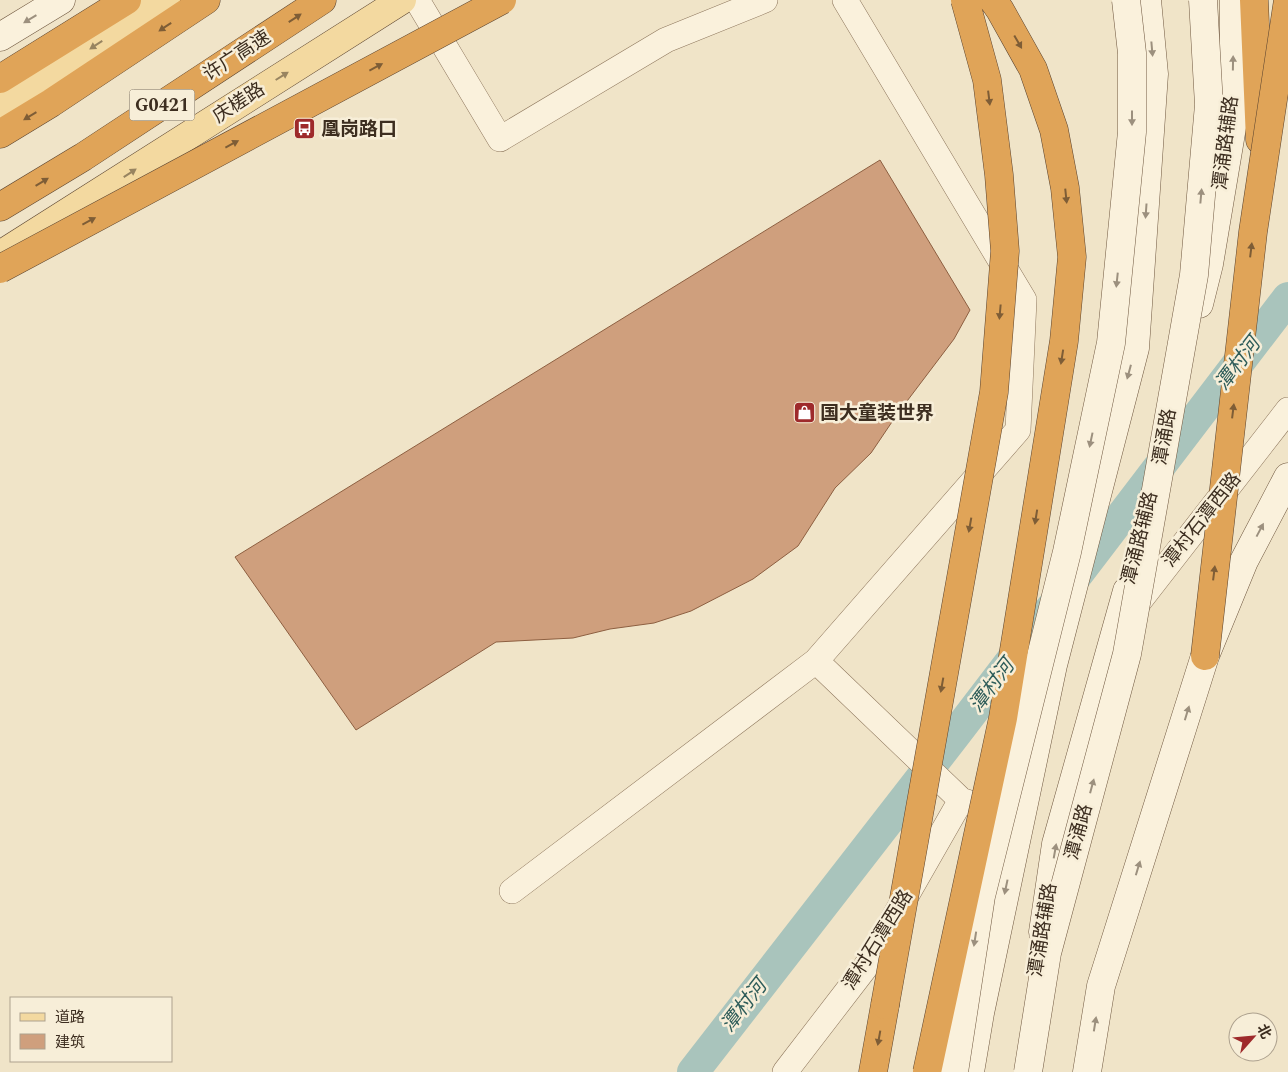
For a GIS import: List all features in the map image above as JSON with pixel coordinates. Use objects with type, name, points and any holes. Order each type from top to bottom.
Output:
[{"type":"highway","points":[[0,79],[127,0]]},
{"type":"highway","points":[[0,134],[51,103],[206,0]]},
{"type":"highway","name":"许广高速","points":[[0,208],[322,0]]},
{"type":"highway","points":[[0,269],[502,0]]},
{"type":"highway","points":[[873,1072],[994,392],[1005,251],[999,174],[987,80],[964,0]]},
{"type":"highway","points":[[927,1072],[1003,718],[1064,341],[1072,257],[1065,188],[1054,130],[1033,69],[1000,10],[992,0]]},
{"type":"highway","points":[[1254,0],[1262,177]]},
{"type":"highway","points":[[1204,656],[1251,252],[1288,0]]},
{"type":"main road","points":[[0,106],[166,0]]},
{"type":"main road","name":"庆槎路","points":[[0,255],[402,0]]},
{"type":"street","points":[[0,38],[61,0]]},
{"type":"street","points":[[417,0],[500,140],[666,40],[765,0]]},
{"type":"street","points":[[512,891],[816,661],[1018,430],[1024,300],[845,0]]},
{"type":"street","points":[[954,1072],[981,896],[1068,552],[1111,343],[1132,132],[1132,53],[1126,0]]},
{"type":"street","points":[[970,1072],[1020,817],[1053,665],[1135,348],[1154,74],[1147,0]]},
{"type":"street","name":"潭涌路","points":[[1028,1072],[1047,954],[1127,654],[1194,275],[1209,105],[1203,0]]},
{"type":"street","name":"潭涌路辅路","points":[[1021,1072],[1056,844],[1117,630],[1209,264],[1233,121],[1234,0]]},
{"type":"street","name":"潭村石潭西路","points":[[1117,630],[1288,410]]},
{"type":"street","points":[[1087,1072],[1101,986],[1204,656],[1244,561],[1288,477]]},
{"type":"street","points":[[816,661],[961,800],[1020,817]]},
{"type":"street","name":"潭村石潭西路","points":[[785,1072],[865,968],[961,800]]},
{"type":"building","points":[[880,160],[970,310],[954,339],[898,413],[871,453],[835,488],[798,546],[753,579],[691,611],[654,623],[610,629],[573,638],[496,642],[356,730],[235,557]]},
{"type":"waterway","name":"潭村河","points":[[693,1072],[957,732],[1288,298]]},
{"type":"place","name":"凰岗路口","points":[[305,129]]},
{"type":"place","name":"国大童装世界","points":[[804,413]]}]
